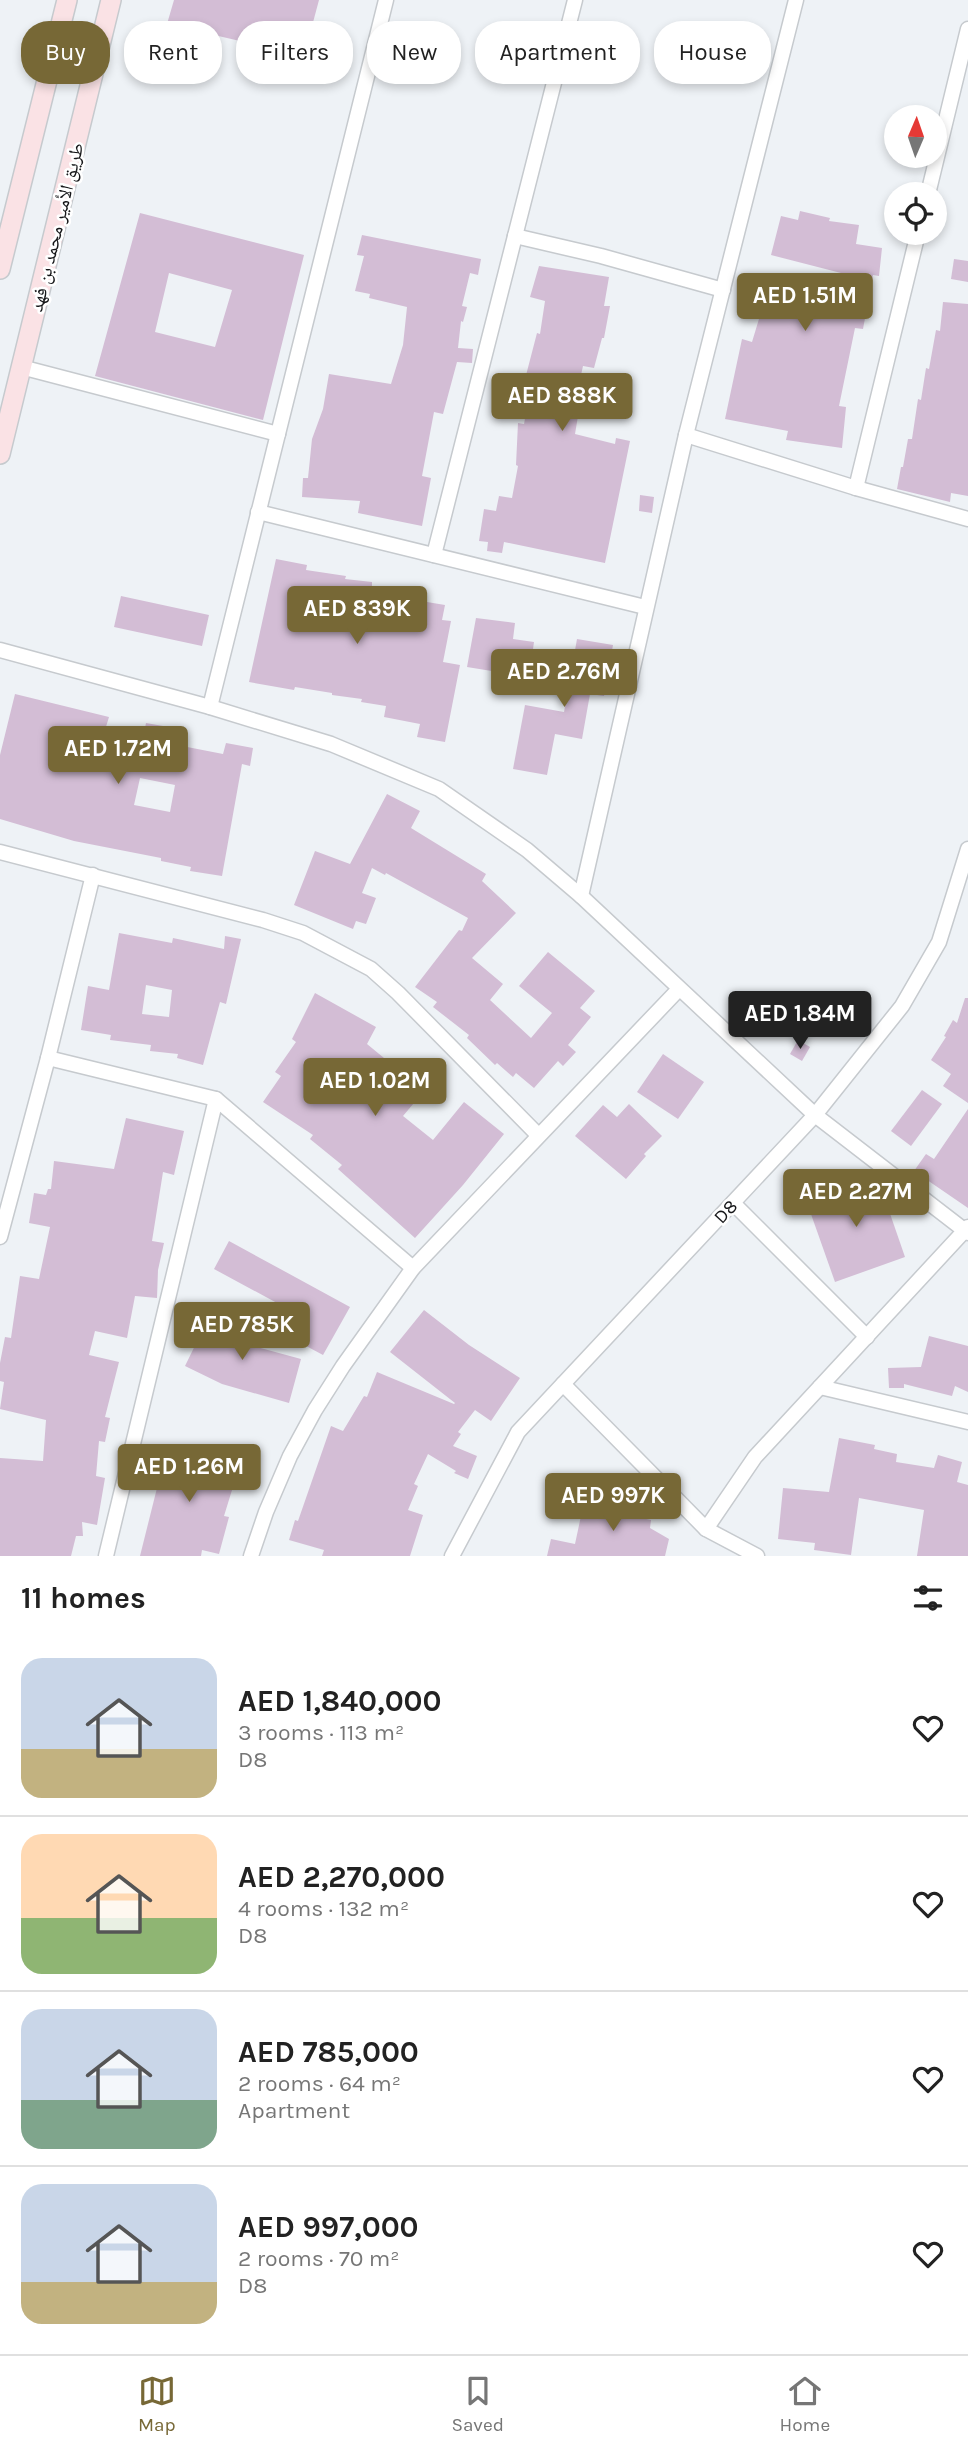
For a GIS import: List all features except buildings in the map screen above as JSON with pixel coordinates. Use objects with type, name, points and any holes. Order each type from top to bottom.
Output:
[{"type":"street","points":[[0,269],[67,0]]},
{"type":"street","name":"طريق الأمير محمد بن فهد","points":[[0,454],[111,0]]},
{"type":"street","points":[[210,707],[386,0]]},
{"type":"street","points":[[435,555],[575,0]]},
{"type":"street","points":[[580,896],[686,435],[796,0]]},
{"type":"street","points":[[931,182],[968,29]]},
{"type":"street","points":[[515,236],[601,256],[723,290]]},
{"type":"street","points":[[856,488],[915,245]]},
{"type":"street","points":[[21,367],[278,434]]},
{"type":"street","points":[[686,435],[856,488],[968,519]]},
{"type":"street","points":[[258,512],[645,607]]},
{"type":"street","points":[[0,650],[210,707],[331,744],[439,789],[527,850],[815,1115],[967,1230],[755,1457],[706,1529]]},
{"type":"street","name":"D8","points":[[452,1556],[518,1432],[815,1115],[902,1006],[939,942],[968,849]]},
{"type":"street","points":[[0,852],[264,920],[303,933],[339,950],[370,969],[398,993],[538,1135]]},
{"type":"street","points":[[0,1237],[93,875]]},
{"type":"street","points":[[251,1556],[290,1456],[315,1410],[413,1268],[679,989]]},
{"type":"street","points":[[48,1058],[216,1099],[413,1268]]},
{"type":"street","points":[[106,1556],[216,1099]]},
{"type":"street","points":[[733,1203],[867,1337]]},
{"type":"street","points":[[563,1384],[706,1529],[758,1556]]},
{"type":"street","points":[[820,1387],[968,1422]]}]
